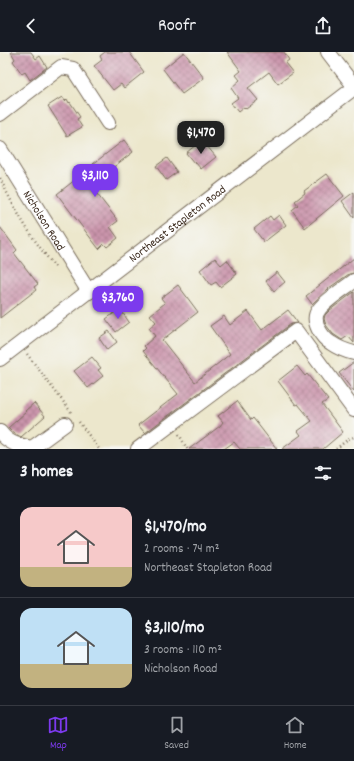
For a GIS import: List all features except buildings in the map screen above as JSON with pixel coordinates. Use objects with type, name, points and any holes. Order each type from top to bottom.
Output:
[{"type":"street","points":[[328,52],[354,87]]},
{"type":"street","points":[[0,114],[61,67],[66,67],[73,69],[108,123]]},
{"type":"street","name":"Northeast Stapleton Road","points":[[0,359],[354,87]]},
{"type":"street","name":"Nicholson Road","points":[[0,150],[89,292]]},
{"type":"street","points":[[354,281],[321,307],[316,314],[315,319],[318,327],[329,342],[354,353]]},
{"type":"street","points":[[138,449],[296,331],[354,410]]},
{"type":"street","points":[[0,432],[4,437],[16,445],[32,448],[65,424]]},
{"type":"path","points":[[0,178],[21,220],[42,251],[60,271]]},
{"type":"path","points":[[19,344],[99,449]]},
{"type":"path","points":[[336,449],[347,440],[354,437]]}]
